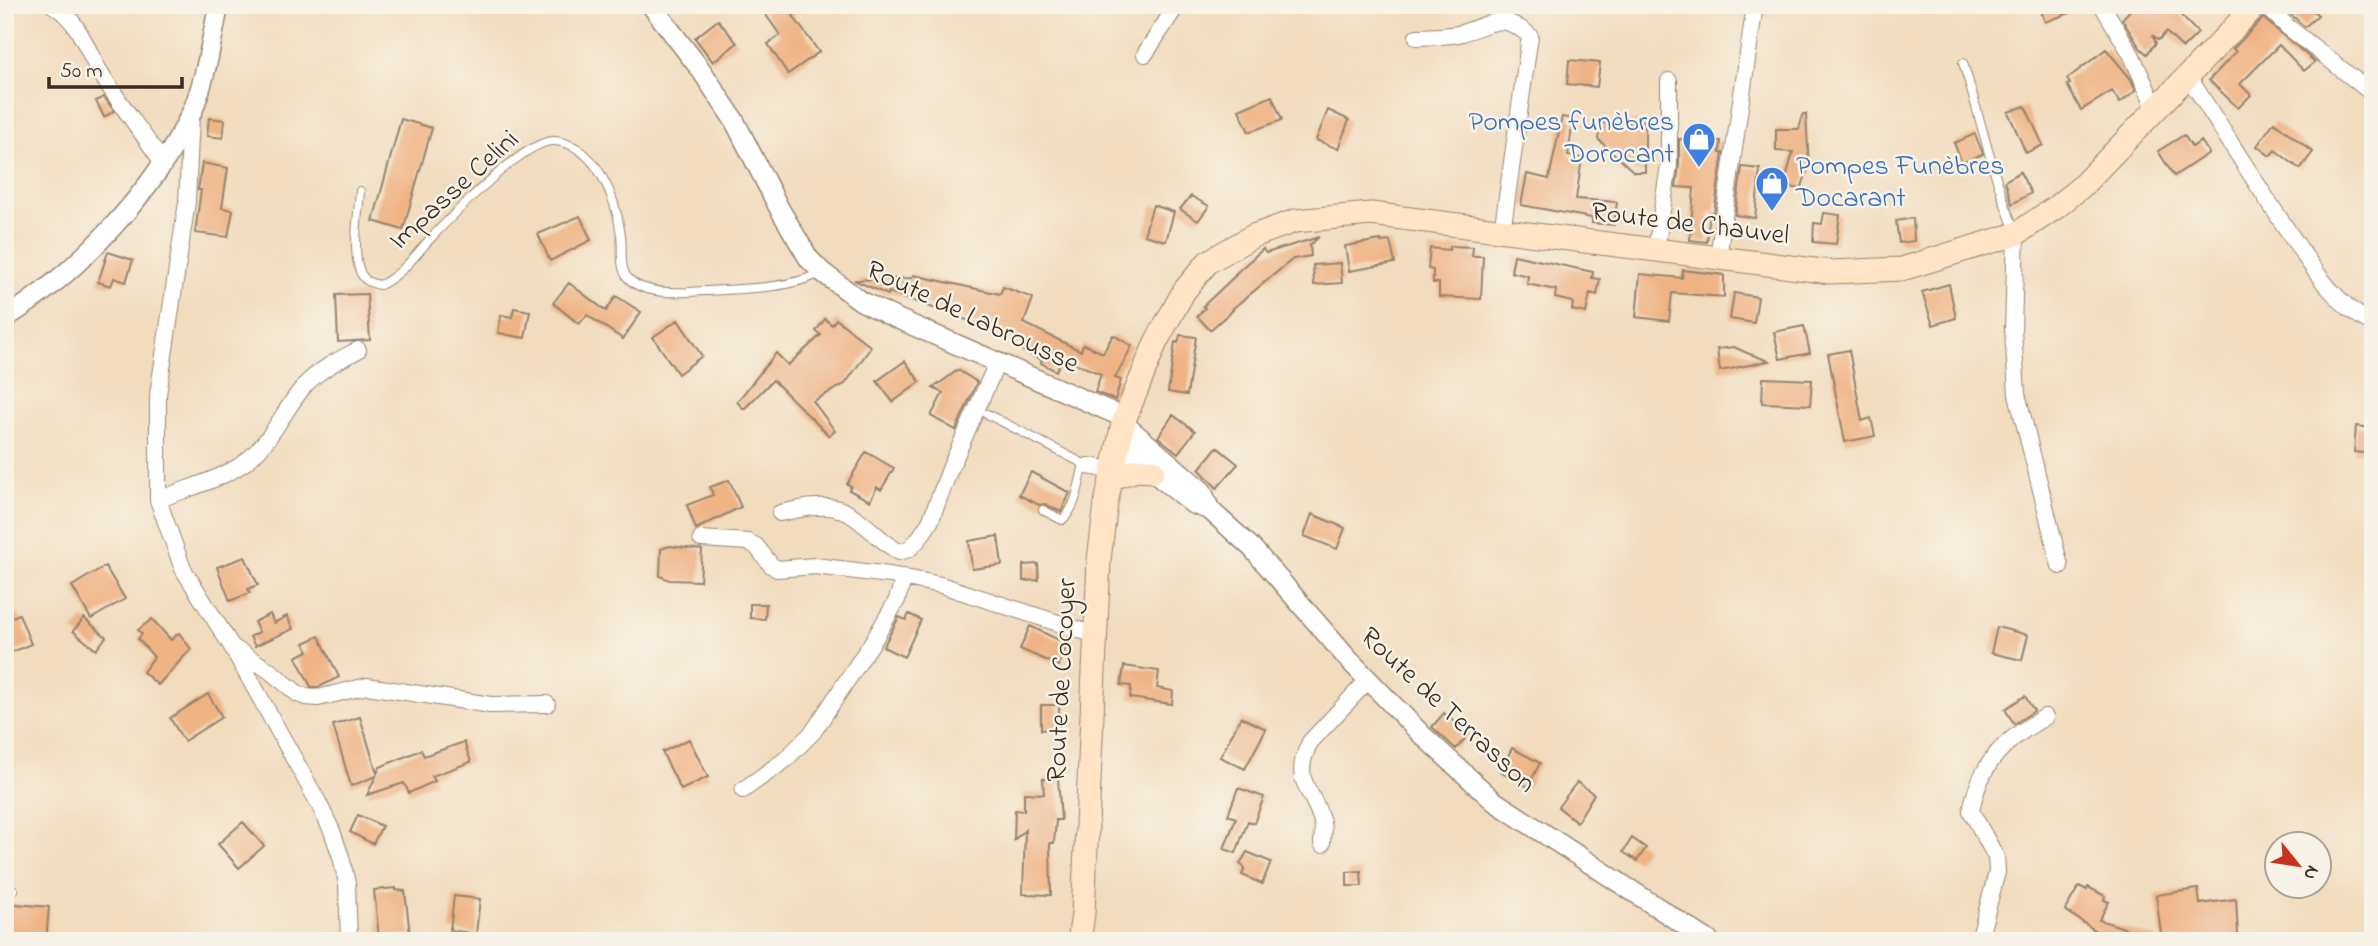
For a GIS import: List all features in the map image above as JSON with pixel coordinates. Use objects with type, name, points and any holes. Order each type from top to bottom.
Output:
[{"type":"main road","name":"Route de Chauvel","points":[[1122,428],[1156,342],[1184,291],[1208,262],[1253,236],[1295,221],[1371,214],[1830,272],[1902,269],[2016,234],[2055,208],[2081,187],[2256,5]]},
{"type":"main road","name":"Route de Cocoyer","points":[[1079,941],[1083,914],[1098,560],[1122,428]]},
{"type":"main road","points":[[1112,474],[1137,470],[1153,471]]},
{"type":"street","points":[[53,5],[74,22],[99,71],[163,163]]},
{"type":"street","points":[[5,318],[76,263],[113,227],[163,163],[191,113],[204,75],[219,5]]},
{"type":"street","name":"Route de Labrousse","points":[[651,5],[701,70],[734,120],[779,208],[809,259],[822,272],[861,301],[997,363],[1122,428]]},
{"type":"street","points":[[1145,54],[1175,8],[1174,5]]},
{"type":"street","points":[[1718,258],[1755,5]]},
{"type":"street","points":[[2102,5],[2131,54],[2156,109]]},
{"type":"street","points":[[2265,5],[2288,27],[2373,94]]},
{"type":"street","points":[[1417,37],[1460,33],[1493,21],[1502,21],[1530,36],[1503,232]]},
{"type":"street","points":[[2188,76],[2266,198],[2330,290],[2359,317],[2373,324]]},
{"type":"street","points":[[1656,250],[1669,165],[1669,80]]},
{"type":"street","points":[[191,113],[187,202],[158,395],[158,500],[183,569],[232,647],[332,831],[346,884],[349,941]]},
{"type":"street","points":[[2016,234],[2012,330],[2017,394],[2060,566]]},
{"type":"street","points":[[158,500],[238,468],[252,457],[305,385],[327,365],[358,350]]},
{"type":"street","points":[[780,513],[836,508],[862,523],[890,547],[899,552],[909,549],[930,522],[950,469],[997,363]]},
{"type":"street","name":"Route de Terrasson","points":[[1122,428],[1153,471],[1193,504],[1210,510],[1252,548],[1368,680],[1421,734],[1494,801],[1709,941]]},
{"type":"street","name":"Route de Terrasson","points":[[1122,428],[1202,491],[1210,510]]},
{"type":"street","points":[[1086,465],[1112,474]]},
{"type":"street","points":[[701,539],[748,542],[756,546],[777,569],[815,566],[904,577],[941,585],[1096,635]]},
{"type":"street","points":[[743,790],[785,760],[813,732],[875,638],[897,600],[904,577]]},
{"type":"street","points":[[232,647],[306,698],[318,698],[367,686],[491,705],[547,704]]},
{"type":"street","points":[[1322,844],[1323,824],[1303,780],[1301,768],[1304,754],[1310,742],[1368,680]]},
{"type":"street","points":[[1979,941],[1997,872],[1996,857],[1971,811],[1977,785],[1989,761],[2025,729],[2045,717]]},
{"type":"lane","points":[[1962,62],[2002,200],[2016,234]]},
{"type":"lane","name":"Impasse Celini","points":[[360,191],[356,246],[359,269],[364,279],[380,285],[393,279],[449,220],[514,160],[533,147],[553,141],[568,143],[578,149],[599,169],[614,205],[621,234],[623,269],[634,283],[644,288],[672,293],[789,284],[808,280],[822,272]]},
{"type":"lane","points":[[986,414],[1086,465],[1066,518],[1062,520],[1043,510]]},
{"type":"building","points":[[759,5],[808,5],[793,16],[819,52],[788,74],[768,44],[780,35]]},
{"type":"building","points":[[2039,5],[2086,5],[2087,7],[2045,22]]},
{"type":"building","points":[[2135,5],[2171,5],[2198,33],[2183,48],[2166,32],[2159,40],[2152,35],[2156,43],[2147,54],[2140,48],[2122,19]]},
{"type":"building","points":[[2280,5],[2307,5],[2318,15],[2305,27]]},
{"type":"building","points":[[2263,18],[2315,62],[2304,71],[2279,45],[2240,84],[2251,95],[2238,108],[2209,80],[2236,52],[2233,49]]},
{"type":"building","points":[[718,20],[737,43],[713,62],[695,38]]},
{"type":"building","points":[[2106,49],[2131,79],[2136,90],[2120,103],[2112,91],[2081,110],[2067,85],[2070,84],[2067,79]]},
{"type":"building","points":[[1569,60],[1600,63],[1597,87],[1567,84]]},
{"type":"building","points":[[1272,96],[1282,120],[1249,132],[1239,110]]},
{"type":"building","points":[[104,97],[114,111],[104,117],[96,101]]},
{"type":"building","points":[[2025,106],[2043,145],[2026,153],[2008,112]]},
{"type":"building","points":[[1328,110],[1349,120],[1338,149],[1316,140]]},
{"type":"building","points":[[1803,114],[1806,114],[1809,166],[1801,189],[1784,186],[1793,152],[1776,151],[1776,129],[1799,129]]},
{"type":"building","points":[[1562,117],[1573,119],[1568,156],[1582,158],[1576,199],[1617,202],[1614,225],[1592,223],[1592,218],[1521,205],[1527,174],[1549,179]]},
{"type":"building","points":[[209,118],[225,120],[223,138],[207,136]]},
{"type":"building","points":[[401,119],[432,128],[403,230],[373,221]]},
{"type":"building","points":[[1645,121],[1645,172],[1634,172],[1598,139],[1600,123]]},
{"type":"building","points":[[2274,122],[2313,152],[2300,169],[2275,150],[2270,156],[2257,146]]},
{"type":"building","points":[[1975,134],[1983,154],[1962,163],[1954,143]]},
{"type":"building","points":[[2184,135],[2192,147],[2201,141],[2209,153],[2174,176],[2158,151]]},
{"type":"building","points":[[1679,139],[1721,141],[1720,153],[1723,153],[1714,213],[1710,212],[1707,242],[1690,240],[1694,188],[1676,187]]},
{"type":"building","points":[[202,163],[228,168],[222,208],[233,210],[228,237],[195,233]]},
{"type":"building","points":[[1742,167],[1760,169],[1755,218],[1735,215]]},
{"type":"building","points":[[2020,172],[2031,193],[2012,204],[2005,181]]},
{"type":"building","points":[[1191,196],[1209,206],[1198,221],[1180,209]]},
{"type":"building","points":[[1153,205],[1174,212],[1166,241],[1144,235]]},
{"type":"building","points":[[1824,213],[1840,215],[1836,244],[1813,242],[1814,223],[1822,224]]},
{"type":"building","points":[[580,216],[591,240],[550,261],[538,234]]},
{"type":"building","points":[[1913,218],[1914,241],[1899,243],[1896,221]]},
{"type":"building","points":[[1319,237],[1310,245],[1311,256],[1293,259],[1210,330],[1197,316],[1205,308],[1203,306],[1263,249],[1266,253]]},
{"type":"building","points":[[1390,241],[1395,263],[1349,271],[1345,246]]},
{"type":"building","points":[[1450,246],[1473,247],[1472,256],[1483,256],[1481,299],[1439,297],[1439,283],[1433,283],[1433,270],[1428,269],[1430,248],[1449,250]]},
{"type":"building","points":[[108,252],[133,260],[126,282],[114,278],[111,286],[98,282]]},
{"type":"building","points":[[1514,255],[1593,272],[1592,278],[1600,279],[1597,295],[1590,293],[1586,313],[1572,310],[1573,302],[1555,298],[1556,290],[1527,284],[1528,276],[1511,272]]},
{"type":"building","points":[[1340,263],[1342,283],[1314,285],[1313,265]]},
{"type":"building","points":[[1683,270],[1724,275],[1724,297],[1672,293],[1669,321],[1636,317],[1640,274],[1682,278]]},
{"type":"building","points":[[913,275],[1000,294],[1003,287],[1033,298],[1024,323],[1081,351],[1083,344],[1103,353],[1113,335],[1132,346],[1115,378],[1121,380],[1115,400],[1095,392],[1101,374],[1063,358],[1056,371],[1041,363],[1042,360],[1023,351],[1028,342],[889,292],[888,295],[854,280],[912,278]]},
{"type":"building","points":[[569,283],[606,311],[616,296],[641,312],[623,339],[587,315],[579,324],[553,303]]},
{"type":"building","points":[[1949,284],[1956,318],[1933,325],[1922,292]]},
{"type":"building","points":[[1734,293],[1758,297],[1754,323],[1730,319]]},
{"type":"building","points":[[367,294],[370,340],[338,342],[336,295]]},
{"type":"building","points":[[514,308],[530,311],[525,338],[498,333],[501,315],[512,317]]},
{"type":"building","points":[[825,319],[832,325],[836,319],[871,347],[845,384],[813,401],[835,431],[829,436],[773,380],[744,409],[737,402],[776,353],[788,365],[821,335],[816,331]]},
{"type":"building","points":[[678,320],[702,356],[678,374],[653,337]]},
{"type":"building","points":[[1804,326],[1810,353],[1780,359],[1774,332]]},
{"type":"building","points":[[1180,335],[1196,337],[1187,395],[1168,392],[1175,342],[1178,343]]},
{"type":"building","points":[[1734,347],[1769,361],[1720,371],[1717,349]]},
{"type":"building","points":[[1849,350],[1862,421],[1871,418],[1875,436],[1845,442],[1828,354]]},
{"type":"building","points":[[905,361],[920,382],[893,402],[877,381]]},
{"type":"building","points":[[958,370],[977,382],[956,430],[931,416],[943,393],[933,388]]},
{"type":"building","points":[[1763,378],[1812,380],[1810,405],[1762,403]]},
{"type":"building","points":[[1173,415],[1195,431],[1178,453],[1158,437]]},
{"type":"building","points":[[2356,426],[2373,428],[2373,454],[2354,452]]},
{"type":"building","points":[[1217,447],[1238,464],[1217,488],[1199,469]]},
{"type":"building","points":[[866,452],[894,468],[881,490],[877,487],[870,501],[849,490],[851,486],[847,484]]},
{"type":"building","points":[[1031,472],[1070,493],[1061,512],[1019,495]]},
{"type":"building","points":[[729,480],[741,507],[696,529],[687,505],[713,495],[710,487]]},
{"type":"building","points":[[1312,514],[1345,528],[1337,549],[1304,536]]},
{"type":"building","points":[[998,536],[1002,565],[972,569],[969,541]]},
{"type":"building","points":[[670,546],[702,550],[700,581],[669,580],[660,576],[661,549]]},
{"type":"building","points":[[245,557],[258,585],[248,589],[250,593],[230,601],[217,567]]},
{"type":"building","points":[[1038,564],[1039,580],[1023,581],[1023,565]]},
{"type":"building","points":[[105,566],[125,599],[91,619],[72,586]]},
{"type":"building","points":[[750,604],[766,604],[765,619],[750,618]]},
{"type":"building","points":[[19,614],[31,644],[5,655],[5,620]]},
{"type":"building","points":[[270,614],[274,623],[287,616],[293,629],[255,646],[250,637],[259,632],[254,622]]},
{"type":"building","points":[[909,614],[921,620],[904,657],[883,647],[899,617],[906,620]]},
{"type":"building","points":[[84,618],[106,637],[96,650],[73,631]]},
{"type":"building","points":[[152,619],[171,640],[179,633],[191,649],[158,685],[143,672],[154,657],[138,639],[142,634],[138,630]]},
{"type":"building","points":[[1030,626],[1067,644],[1059,666],[1020,649]]},
{"type":"building","points":[[1997,627],[2028,635],[2022,660],[1991,653]]},
{"type":"building","points":[[319,636],[339,677],[319,687],[311,687],[296,657],[308,651],[304,643]]},
{"type":"building","points":[[1124,666],[1159,671],[1157,688],[1173,691],[1172,704],[1130,698],[1131,686],[1121,685]]},
{"type":"building","points":[[208,694],[222,717],[184,741],[170,718]]},
{"type":"building","points":[[2025,696],[2034,711],[2014,724],[2005,709]]},
{"type":"building","points":[[1041,705],[1059,705],[1059,728],[1041,730]]},
{"type":"building","points":[[1444,713],[1469,734],[1456,749],[1432,727]]},
{"type":"building","points":[[360,717],[377,773],[380,767],[421,750],[424,756],[464,742],[471,762],[432,776],[435,781],[409,793],[404,783],[367,795],[376,776],[351,786],[333,725]]},
{"type":"building","points":[[1241,717],[1266,729],[1245,769],[1220,757]]},
{"type":"building","points":[[689,739],[708,777],[681,790],[662,752]]},
{"type":"building","points":[[1512,748],[1540,763],[1528,787],[1500,772]]},
{"type":"building","points":[[1058,778],[1061,820],[1056,820],[1054,843],[1050,843],[1051,895],[1023,894],[1025,830],[1014,840],[1015,810],[1024,811],[1024,793],[1044,794],[1043,779]]},
{"type":"building","points":[[1577,782],[1594,794],[1577,822],[1558,807]]},
{"type":"building","points":[[1238,788],[1264,797],[1254,823],[1248,821],[1236,853],[1224,849],[1236,818],[1228,815]]},
{"type":"building","points":[[358,815],[382,826],[373,844],[350,832]]},
{"type":"building","points":[[243,822],[264,846],[239,868],[218,844]]},
{"type":"building","points":[[1632,838],[1646,848],[1637,861],[1623,852]]},
{"type":"building","points":[[1247,852],[1271,862],[1262,884],[1242,875],[1245,868],[1240,864]]},
{"type":"building","points":[[1361,871],[1362,886],[1347,886],[1347,872]]},
{"type":"building","points":[[2079,886],[2087,890],[2088,887],[2105,896],[2104,900],[2109,902],[2099,920],[2156,938],[2156,941],[2098,941],[2100,934],[2065,910]]},
{"type":"building","points":[[396,888],[405,891],[410,935],[379,938],[374,890]]},
{"type":"building","points":[[2198,889],[2200,904],[2236,899],[2238,935],[2162,941],[2156,895]]},
{"type":"building","points":[[454,896],[480,899],[476,934],[450,930]]},
{"type":"building","points":[[5,903],[49,907],[46,941],[5,938]]},
{"type":"place","name":"Pompes funèbres Dorocant","points":[[1699,169]]},
{"type":"place","name":"Pompes Funèbres Docarant","points":[[1772,213]]}]
